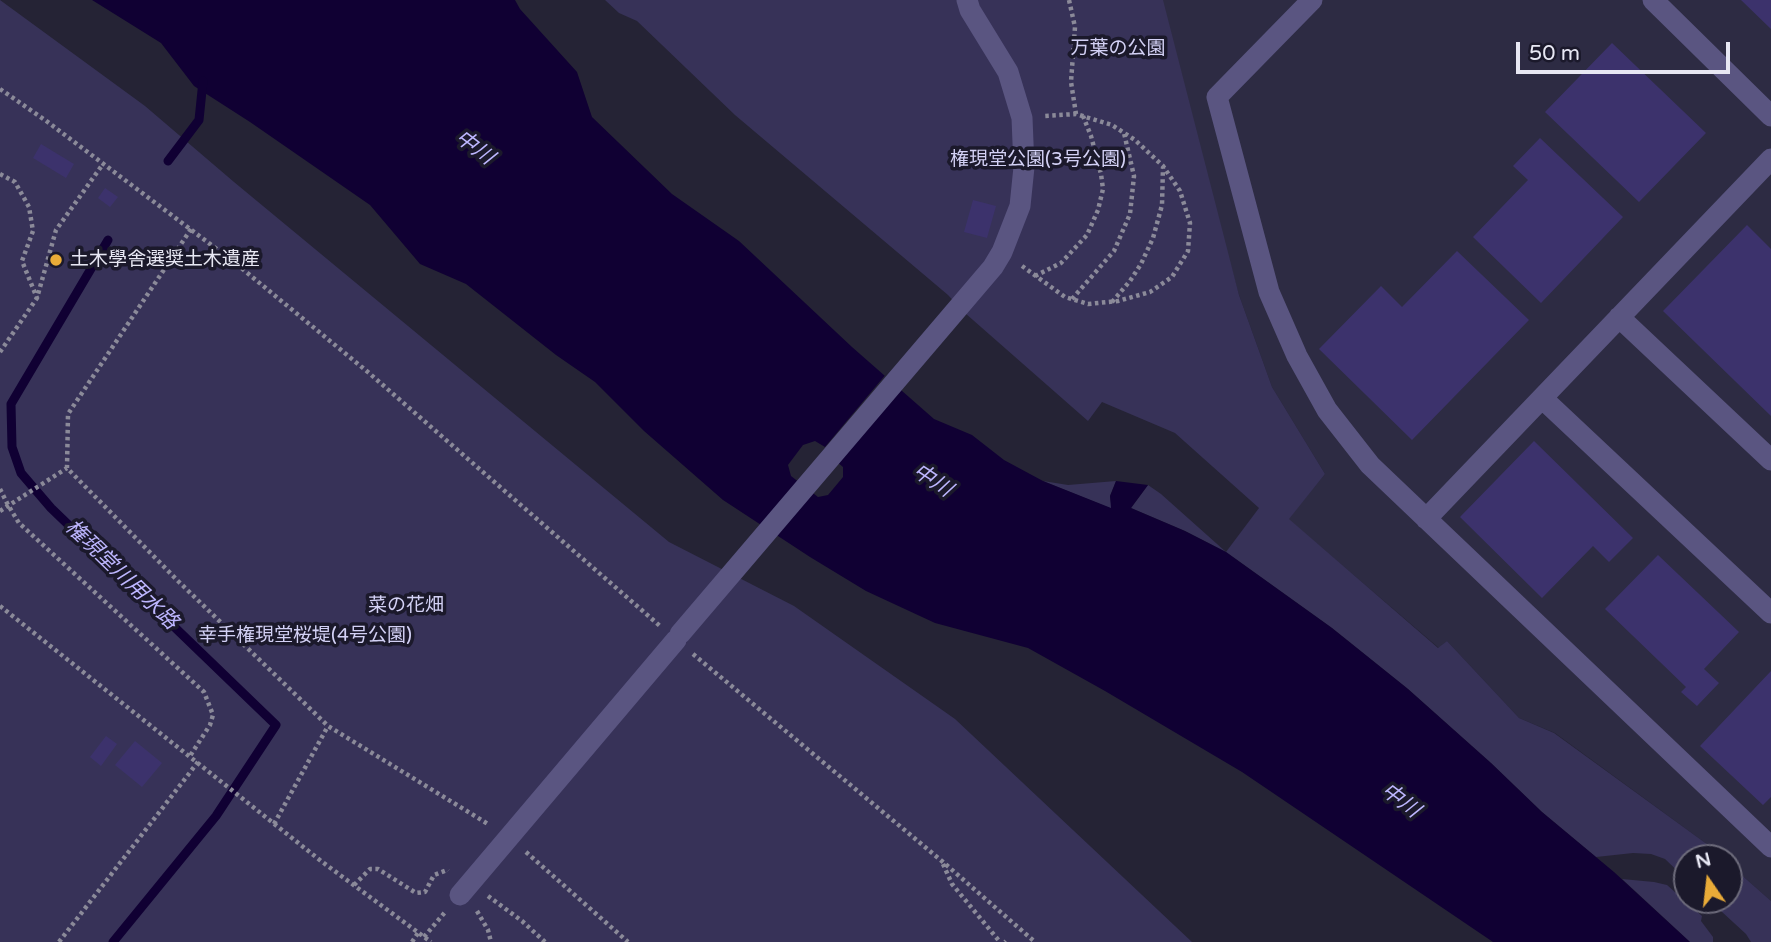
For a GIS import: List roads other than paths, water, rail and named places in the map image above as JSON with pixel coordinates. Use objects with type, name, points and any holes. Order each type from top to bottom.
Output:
[{"type":"street","points":[[462,893],[993,267],[1002,252],[1020,206],[1024,167],[1022,118],[1008,72],[970,10],[967,0]]},
{"type":"street","points":[[1312,0],[1217,97],[1269,292],[1297,356],[1327,410],[1370,465],[1771,847]]},
{"type":"street","points":[[1653,0],[1771,116]]},
{"type":"street","points":[[1426,519],[1771,159]]},
{"type":"street","points":[[1619,317],[1771,460]]},
{"type":"street","points":[[1542,398],[1771,613]]},
{"type":"water","name":"中川","points":[[92,0],[515,0],[577,72],[592,117],[672,194],[739,241],[852,347],[934,419],[972,435],[1004,460],[1043,481],[1111,508],[1110,496],[1116,481],[1148,485],[1131,508],[1226,552],[1332,628],[1408,689],[1690,942],[1493,942],[1242,772],[1105,691],[1028,648],[935,623],[866,591],[723,500],[644,431],[595,382],[466,284],[420,264],[370,205],[194,86],[161,43]]},
{"type":"waterway","name":"権現堂川用水路","points":[[168,161],[199,120],[203,81]]},
{"type":"waterway","name":"権現堂川用水路","points":[[108,240],[11,404],[12,447],[21,473],[51,508],[276,725],[216,816],[113,942]]},
{"type":"place","name":"土木學舎選奨土木遺産","points":[[56,260]]},
{"type":"park label","name":"万葉の公園","points":[[1118,49]]},
{"type":"park label","name":"権現堂公園(3号公園)","points":[[1038,160]]},
{"type":"park label","name":"菜の花畑","points":[[406,606]]},
{"type":"park label","name":"幸手権現堂桜堤(4号公園)","points":[[305,636]]}]
